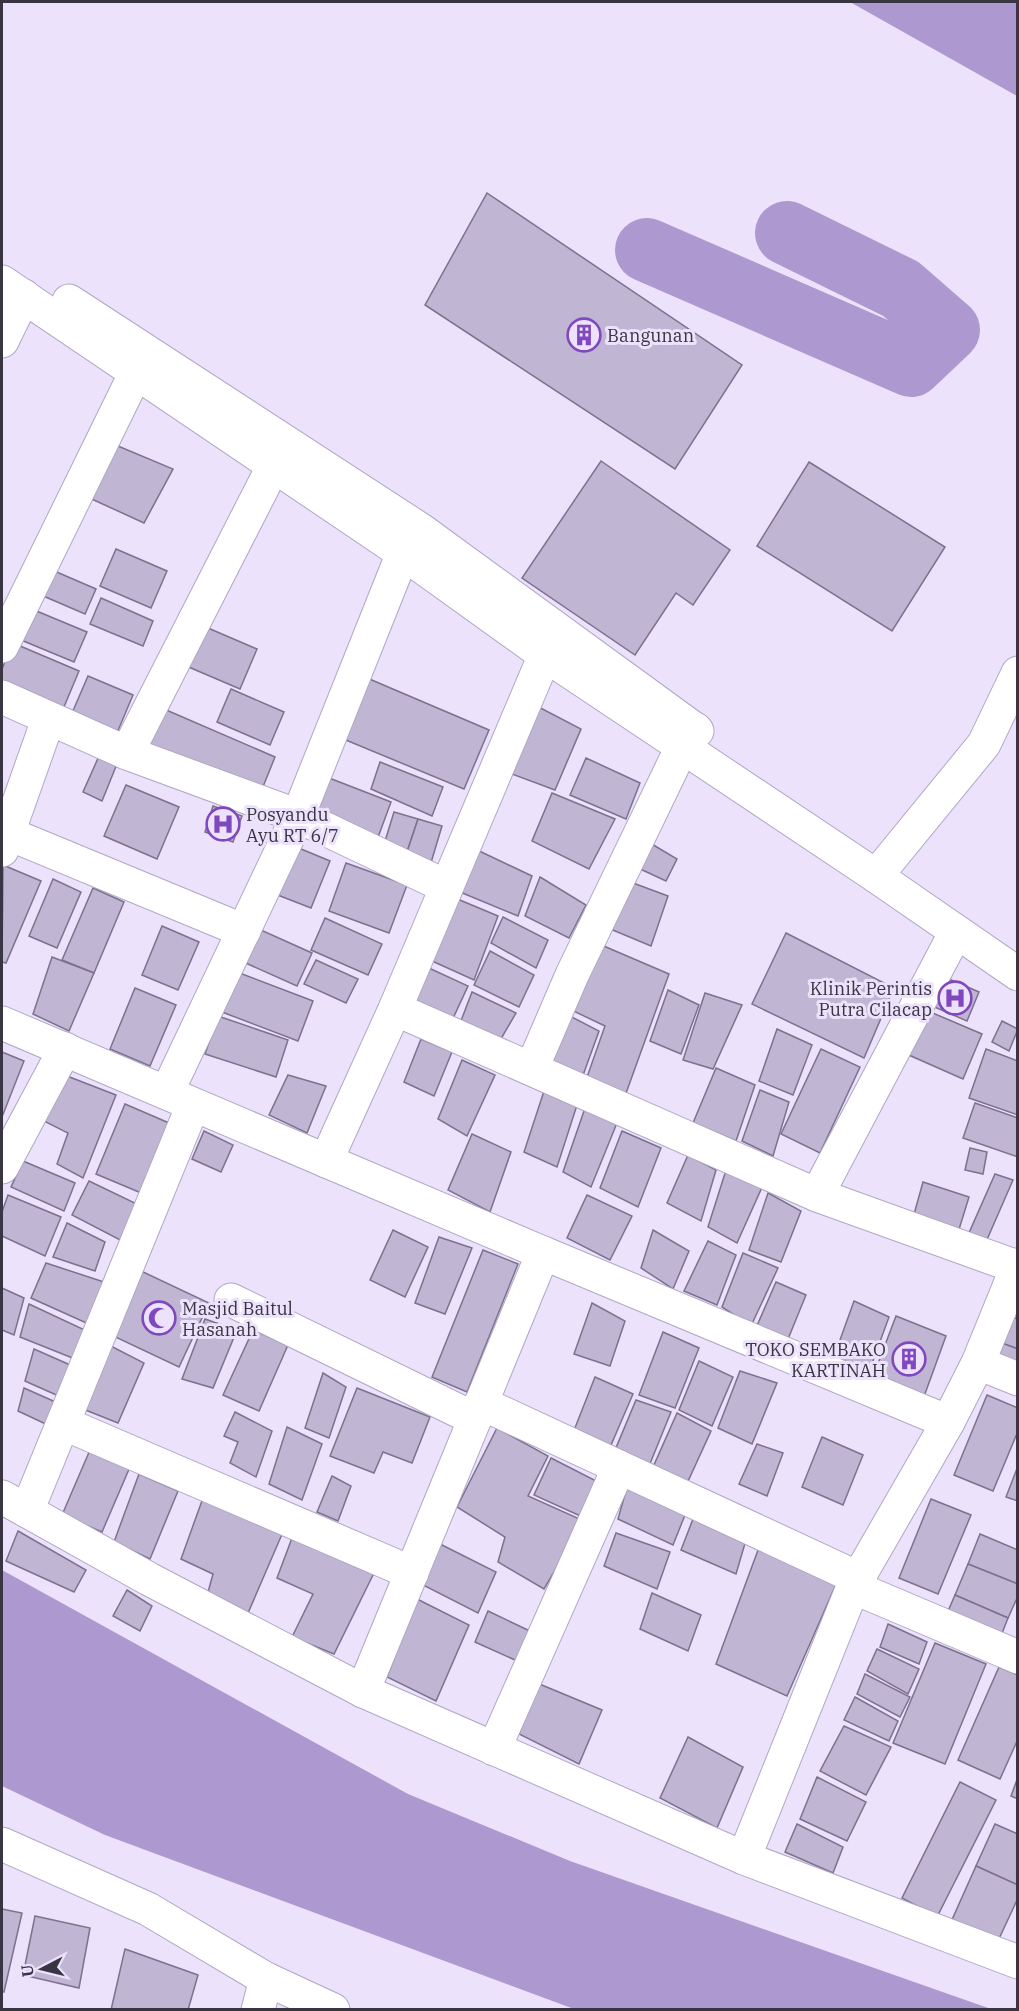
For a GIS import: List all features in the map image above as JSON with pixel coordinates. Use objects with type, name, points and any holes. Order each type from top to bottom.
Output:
[{"type":"street","points":[[2,258],[274,465],[412,541],[545,655],[688,738]]},
{"type":"street","points":[[2,341],[13,289],[140,362],[412,541],[688,738],[882,868],[1017,949]]},
{"type":"street","points":[[2,646],[140,362]]},
{"type":"street","points":[[127,753],[274,465]]},
{"type":"street","points":[[412,541],[298,816],[244,931],[180,1099],[65,1424],[14,1504],[148,1579],[363,1691],[744,1858],[1017,1962]]},
{"type":"street","points":[[326,1161],[395,1009],[545,655]]},
{"type":"street","points":[[882,868],[984,744],[1017,672]]},
{"type":"street","points":[[2,697],[48,720],[127,753],[298,816],[446,886]]},
{"type":"street","points":[[48,720],[4,838],[244,931]]},
{"type":"street","points":[[532,1068],[572,975],[688,738]]},
{"type":"street","points":[[882,868],[956,932],[1017,974]]},
{"type":"street","points":[[817,1194],[956,932]]},
{"type":"street","points":[[395,1009],[817,1194],[1017,1266],[978,1363],[948,1422],[856,1582],[744,1858]]},
{"type":"street","points":[[2,1023],[948,1422]]},
{"type":"street","points":[[2,1167],[64,1049]]},
{"type":"street","points":[[363,1691],[543,1252]]},
{"type":"street","points":[[231,1300],[478,1411],[619,1467],[1017,1657]]},
{"type":"street","points":[[978,1363],[1017,1379]]},
{"type":"street","points":[[65,1424],[412,1573]]},
{"type":"street","points":[[494,1749],[619,1467]]},
{"type":"street","points":[[2,1844],[148,1909],[262,1994],[333,2010]]},
{"type":"shaded area","points":[[850,2],[1017,2],[1017,96]]},
{"type":"shaded area","points":[[2,1570],[408,1794],[570,1861],[991,2009],[574,2009],[105,1835],[2,1786]]},
{"type":"building","name":"Bangunan","points":[[487,193],[742,365],[675,469],[425,305]]},
{"type":"building","points":[[106,441],[173,469],[144,523],[83,495]]},
{"type":"building","points":[[601,461],[730,550],[693,605],[676,593],[635,655],[522,578]]},
{"type":"building","points":[[809,462],[945,547],[892,631],[757,546]]},
{"type":"building","points":[[116,549],[167,571],[151,608],[100,586]]},
{"type":"building","points":[[52,570],[96,589],[85,614],[41,595]]},
{"type":"building","points":[[101,598],[153,621],[143,646],[90,624]]},
{"type":"building","points":[[22,605],[87,632],[74,662],[9,635]]},
{"type":"building","points":[[201,625],[257,649],[240,689],[184,665]]},
{"type":"building","points":[[13,643],[79,671],[61,714],[2,689],[2,669]]},
{"type":"building","points":[[360,675],[489,730],[464,789],[341,738]]},
{"type":"building","points":[[88,676],[133,695],[114,740],[69,720]]},
{"type":"building","points":[[231,689],[284,712],[270,745],[217,722]]},
{"type":"building","points":[[529,702],[581,729],[555,790],[504,771]]},
{"type":"building","points":[[157,706],[275,757],[258,799],[139,749]]},
{"type":"building","points":[[99,756],[117,764],[102,801],[83,792]]},
{"type":"building","points":[[586,758],[640,783],[626,819],[570,795]]},
{"type":"building","points":[[380,762],[443,787],[432,816],[371,789]]},
{"type":"building","points":[[324,776],[391,802],[377,840],[310,814]]},
{"type":"building","points":[[126,785],[179,807],[157,859],[104,836]]},
{"type":"building","points":[[552,793],[615,819],[589,869],[532,841]]},
{"type":"building","name":"Posyandu Ayu RT 6/7","points":[[213,806],[242,816],[233,842],[205,832]]},
{"type":"building","points":[[394,812],[418,819],[405,858],[382,851]]},
{"type":"building","points":[[418,819],[442,826],[430,866],[405,858]]},
{"type":"building","points":[[645,840],[677,859],[666,881],[636,867]]},
{"type":"building","points":[[289,844],[330,861],[311,908],[270,892]]},
{"type":"building","points":[[475,849],[532,876],[518,916],[460,892]]},
{"type":"building","points":[[346,863],[407,885],[389,933],[329,911]]},
{"type":"building","points":[[3,865],[41,881],[6,963],[2,962]]},
{"type":"building","points":[[540,877],[586,905],[569,938],[525,916]]},
{"type":"building","points":[[53,879],[81,892],[57,948],[29,936]]},
{"type":"building","points":[[625,880],[668,896],[651,946],[608,928]]},
{"type":"building","points":[[93,888],[124,902],[94,973],[62,960]]},
{"type":"building","points":[[443,893],[498,916],[474,980],[421,956]]},
{"type":"building","points":[[503,917],[548,940],[536,968],[491,943]]},
{"type":"building","points":[[325,918],[382,944],[368,975],[311,950]]},
{"type":"building","points":[[162,926],[199,942],[178,990],[142,975]]},
{"type":"building","points":[[254,927],[312,953],[297,986],[239,960]]},
{"type":"building","points":[[786,933],[894,988],[864,1058],[752,1004]]},
{"type":"building","points":[[592,941],[669,974],[625,1096],[586,1080],[605,1026],[563,1006]]},
{"type":"building","points":[[490,951],[534,975],[519,1007],[474,985]]},
{"type":"building","points":[[52,957],[94,973],[69,1031],[33,1014]]},
{"type":"building","points":[[316,960],[358,979],[346,1003],[304,984]]},
{"type":"building","points":[[416,962],[468,986],[449,1027],[397,1003]]},
{"type":"building","points":[[237,972],[313,1001],[298,1041],[222,1012]]},
{"type":"building","name":"Klinik Perintis Putra Cilacap","points":[[942,976],[979,992],[967,1021],[930,1005]]},
{"type":"building","points":[[135,988],[176,1005],[150,1066],[110,1049]]},
{"type":"building","points":[[668,990],[699,1005],[681,1054],[650,1041]]},
{"type":"building","points":[[472,992],[516,1013],[498,1044],[459,1026]]},
{"type":"building","points":[[705,993],[742,1005],[713,1069],[683,1060]]},
{"type":"building","points":[[921,1008],[982,1034],[963,1079],[902,1052]]},
{"type":"building","points":[[564,1013],[599,1031],[582,1078],[545,1062]]},
{"type":"building","points":[[218,1016],[288,1040],[276,1077],[205,1054]]},
{"type":"building","points":[[1002,1021],[1018,1029],[1009,1051],[992,1042]]},
{"type":"building","points":[[777,1029],[812,1045],[793,1095],[759,1081]]},
{"type":"building","points":[[421,1039],[452,1052],[434,1096],[404,1082]]},
{"type":"building","points":[[821,1049],[860,1067],[820,1153],[781,1134]]},
{"type":"building","points":[[986,1049],[1018,1061],[1018,1115],[969,1098]]},
{"type":"building","points":[[2,1052],[24,1061],[2,1117]]},
{"type":"building","points":[[462,1060],[495,1075],[467,1136],[438,1119]]},
{"type":"building","points":[[716,1068],[755,1085],[736,1141],[693,1123]]},
{"type":"building","points":[[54,1071],[116,1095],[83,1178],[57,1164],[68,1133],[32,1115]]},
{"type":"building","points":[[288,1075],[326,1086],[307,1133],[269,1115]]},
{"type":"building","points":[[545,1088],[578,1102],[557,1167],[524,1152]]},
{"type":"building","points":[[760,1090],[789,1102],[773,1156],[742,1141]]},
{"type":"building","points":[[975,1103],[1018,1118],[1018,1157],[963,1138]]},
{"type":"building","points":[[125,1104],[176,1126],[146,1195],[96,1174]]},
{"type":"building","points":[[585,1108],[617,1123],[591,1187],[563,1172]]},
{"type":"building","points":[[204,1131],[233,1145],[221,1172],[192,1159]]},
{"type":"building","points":[[622,1131],[661,1148],[638,1207],[600,1188]]},
{"type":"building","points":[[472,1134],[511,1152],[490,1212],[448,1190]]},
{"type":"building","points":[[970,1148],[987,1152],[983,1174],[965,1170]]},
{"type":"building","points":[[688,1155],[716,1170],[701,1221],[667,1203]]},
{"type":"building","points":[[23,1161],[75,1183],[64,1211],[11,1187]]},
{"type":"building","points":[[727,1167],[763,1185],[737,1243],[708,1227]]},
{"type":"building","points":[[995,1174],[1013,1180],[982,1251],[965,1242]]},
{"type":"building","points":[[89,1181],[141,1206],[124,1242],[72,1215]]},
{"type":"building","points":[[923,1182],[969,1197],[956,1239],[911,1225]]},
{"type":"building","points":[[768,1193],[801,1211],[781,1262],[749,1250]]},
{"type":"building","points":[[8,1195],[61,1217],[45,1256],[2,1236],[2,1212]]},
{"type":"building","points":[[587,1195],[632,1216],[610,1260],[567,1238]]},
{"type":"building","points":[[67,1223],[105,1242],[95,1271],[53,1257]]},
{"type":"building","points":[[393,1230],[428,1247],[405,1297],[370,1280]]},
{"type":"building","points":[[653,1230],[689,1251],[673,1289],[641,1268]]},
{"type":"building","points":[[439,1237],[472,1248],[445,1314],[415,1303]]},
{"type":"building","points":[[708,1241],[736,1255],[717,1305],[684,1291]]},
{"type":"building","points":[[483,1250],[518,1264],[467,1392],[432,1377]]},
{"type":"building","points":[[743,1253],[778,1268],[751,1326],[722,1307]]},
{"type":"building","points":[[46,1263],[107,1283],[93,1326],[31,1298]]},
{"type":"building","name":"Masjid Baitul Hasanah","points":[[139,1270],[209,1303],[179,1367],[109,1334]]},
{"type":"building","points":[[776,1282],[806,1295],[786,1344],[756,1328]]},
{"type":"building","points":[[2,1288],[24,1298],[14,1335],[2,1330]]},
{"type":"building","points":[[854,1301],[889,1317],[866,1380],[831,1365]]},
{"type":"building","points":[[592,1303],[625,1321],[610,1366],[574,1354]]},
{"type":"building","points":[[29,1304],[89,1332],[75,1359],[20,1337]]},
{"type":"building","name":"TOKO SEMBAKO KARTINAH","points":[[896,1316],[946,1336],[922,1402],[871,1382]]},
{"type":"building","points":[[1009,1316],[1018,1319],[1018,1349],[999,1342]]},
{"type":"building","points":[[205,1319],[237,1330],[213,1388],[182,1379]]},
{"type":"building","points":[[253,1330],[288,1345],[259,1411],[223,1395]]},
{"type":"building","points":[[663,1332],[699,1348],[675,1408],[639,1395]]},
{"type":"building","points":[[103,1342],[144,1363],[118,1423],[78,1407]]},
{"type":"building","points":[[999,1342],[1018,1349],[1018,1370],[993,1360]]},
{"type":"building","points":[[34,1349],[77,1368],[63,1398],[25,1381]]},
{"type":"building","points":[[699,1361],[733,1377],[712,1426],[679,1410]]},
{"type":"building","points":[[740,1371],[777,1383],[752,1444],[718,1428]]},
{"type":"building","points":[[323,1373],[346,1387],[329,1438],[305,1428]]},
{"type":"building","points":[[595,1377],[633,1394],[608,1452],[571,1438]]},
{"type":"building","points":[[24,1388],[60,1404],[52,1427],[18,1411]]},
{"type":"building","points":[[357,1388],[430,1417],[412,1463],[383,1452],[374,1473],[330,1456]]},
{"type":"building","points":[[987,1395],[1018,1408],[1018,1431],[993,1491],[954,1475]]},
{"type":"building","points":[[636,1400],[671,1412],[647,1471],[613,1455]]},
{"type":"building","points":[[235,1412],[272,1431],[256,1477],[230,1463],[238,1442],[224,1436]]},
{"type":"building","points":[[677,1413],[711,1431],[684,1490],[650,1474]]},
{"type":"building","points":[[287,1427],[322,1444],[302,1500],[269,1484]]},
{"type":"building","points":[[497,1428],[548,1456],[528,1496],[584,1521],[544,1589],[498,1562],[505,1537],[457,1507]]},
{"type":"building","points":[[822,1437],[863,1455],[843,1505],[802,1487]]},
{"type":"building","points":[[93,1443],[133,1460],[102,1532],[62,1515]]},
{"type":"building","points":[[757,1444],[783,1453],[767,1496],[739,1484]]},
{"type":"building","points":[[551,1458],[606,1486],[587,1519],[534,1495]]},
{"type":"building","points":[[1018,1466],[1018,1501],[1006,1497]]},
{"type":"building","points":[[139,1474],[178,1491],[150,1559],[114,1542]]},
{"type":"building","points":[[332,1476],[351,1486],[338,1521],[317,1512]]},
{"type":"building","points":[[627,1487],[687,1510],[673,1545],[618,1519]]},
{"type":"building","points":[[203,1498],[283,1532],[245,1620],[207,1596],[213,1574],[181,1559]]},
{"type":"building","points":[[931,1499],[971,1515],[938,1594],[899,1578]]},
{"type":"building","points":[[693,1519],[746,1540],[736,1574],[681,1550]]},
{"type":"building","points":[[18,1531],[86,1570],[74,1592],[6,1561]]},
{"type":"building","points":[[616,1533],[670,1552],[657,1589],[604,1566]]},
{"type":"building","points":[[980,1534],[1018,1550],[1018,1584],[968,1564]]},
{"type":"building","points":[[292,1538],[375,1571],[334,1654],[292,1637],[313,1594],[277,1578]]},
{"type":"building","points":[[761,1542],[841,1573],[787,1696],[716,1664]]},
{"type":"building","points":[[440,1544],[496,1572],[478,1613],[423,1585]]},
{"type":"building","points":[[968,1564],[1018,1584],[1018,1596],[1008,1618],[955,1595]]},
{"type":"building","points":[[127,1590],[152,1606],[140,1631],[113,1616]]},
{"type":"building","points":[[652,1593],[701,1615],[688,1651],[640,1629]]},
{"type":"building","points":[[955,1595],[1008,1618],[999,1641],[945,1618]]},
{"type":"building","points":[[417,1599],[469,1625],[436,1701],[387,1677]]},
{"type":"building","points":[[488,1611],[534,1633],[524,1664],[475,1642]]},
{"type":"building","points":[[888,1624],[927,1642],[919,1664],[880,1647]]},
{"type":"building","points":[[935,1643],[986,1664],[945,1764],[893,1743]]},
{"type":"building","points":[[877,1649],[919,1669],[908,1694],[867,1671]]},
{"type":"building","points":[[999,1667],[1018,1675],[1018,1739],[1000,1779],[958,1760]]},
{"type":"building","points":[[865,1674],[910,1697],[900,1717],[857,1694]]},
{"type":"building","points":[[537,1683],[602,1710],[579,1764],[519,1734]]},
{"type":"building","points":[[855,1697],[898,1721],[889,1741],[844,1720]]},
{"type":"building","points":[[844,1726],[891,1747],[866,1795],[820,1771]]},
{"type":"building","points":[[688,1737],[743,1767],[717,1828],[660,1798]]},
{"type":"building","points":[[817,1777],[866,1802],[847,1841],[800,1819]]},
{"type":"building","points":[[1018,1777],[1018,1799],[1011,1796]]},
{"type":"building","points":[[960,1782],[996,1800],[937,1917],[902,1898]]},
{"type":"building","points":[[797,1824],[843,1847],[833,1873],[785,1852]]},
{"type":"building","points":[[995,1824],[1018,1834],[1018,1885],[976,1866]]},
{"type":"building","points":[[976,1866],[1018,1885],[1018,1898],[997,1943],[951,1922]]},
{"type":"building","points":[[2,1909],[22,1913],[4,1992],[2,1992]]},
{"type":"building","points":[[35,1916],[90,1928],[79,1988],[23,1975]]},
{"type":"building","points":[[125,1949],[198,1975],[188,2010],[111,2010]]},
{"type":"waterway","points":[[647,250],[911,365],[948,330],[901,289],[787,233]]},
{"type":"place","name":"Bangunan","points":[[584,335]]},
{"type":"place","name":"Posyandu Ayu RT 6/7","points":[[223,824]]},
{"type":"place","name":"Klinik Perintis Putra Cilacap","points":[[955,998]]},
{"type":"place","name":"Masjid Baitul Hasanah","points":[[159,1318]]},
{"type":"place","name":"TOKO SEMBAKO KARTINAH","points":[[909,1359]]}]
